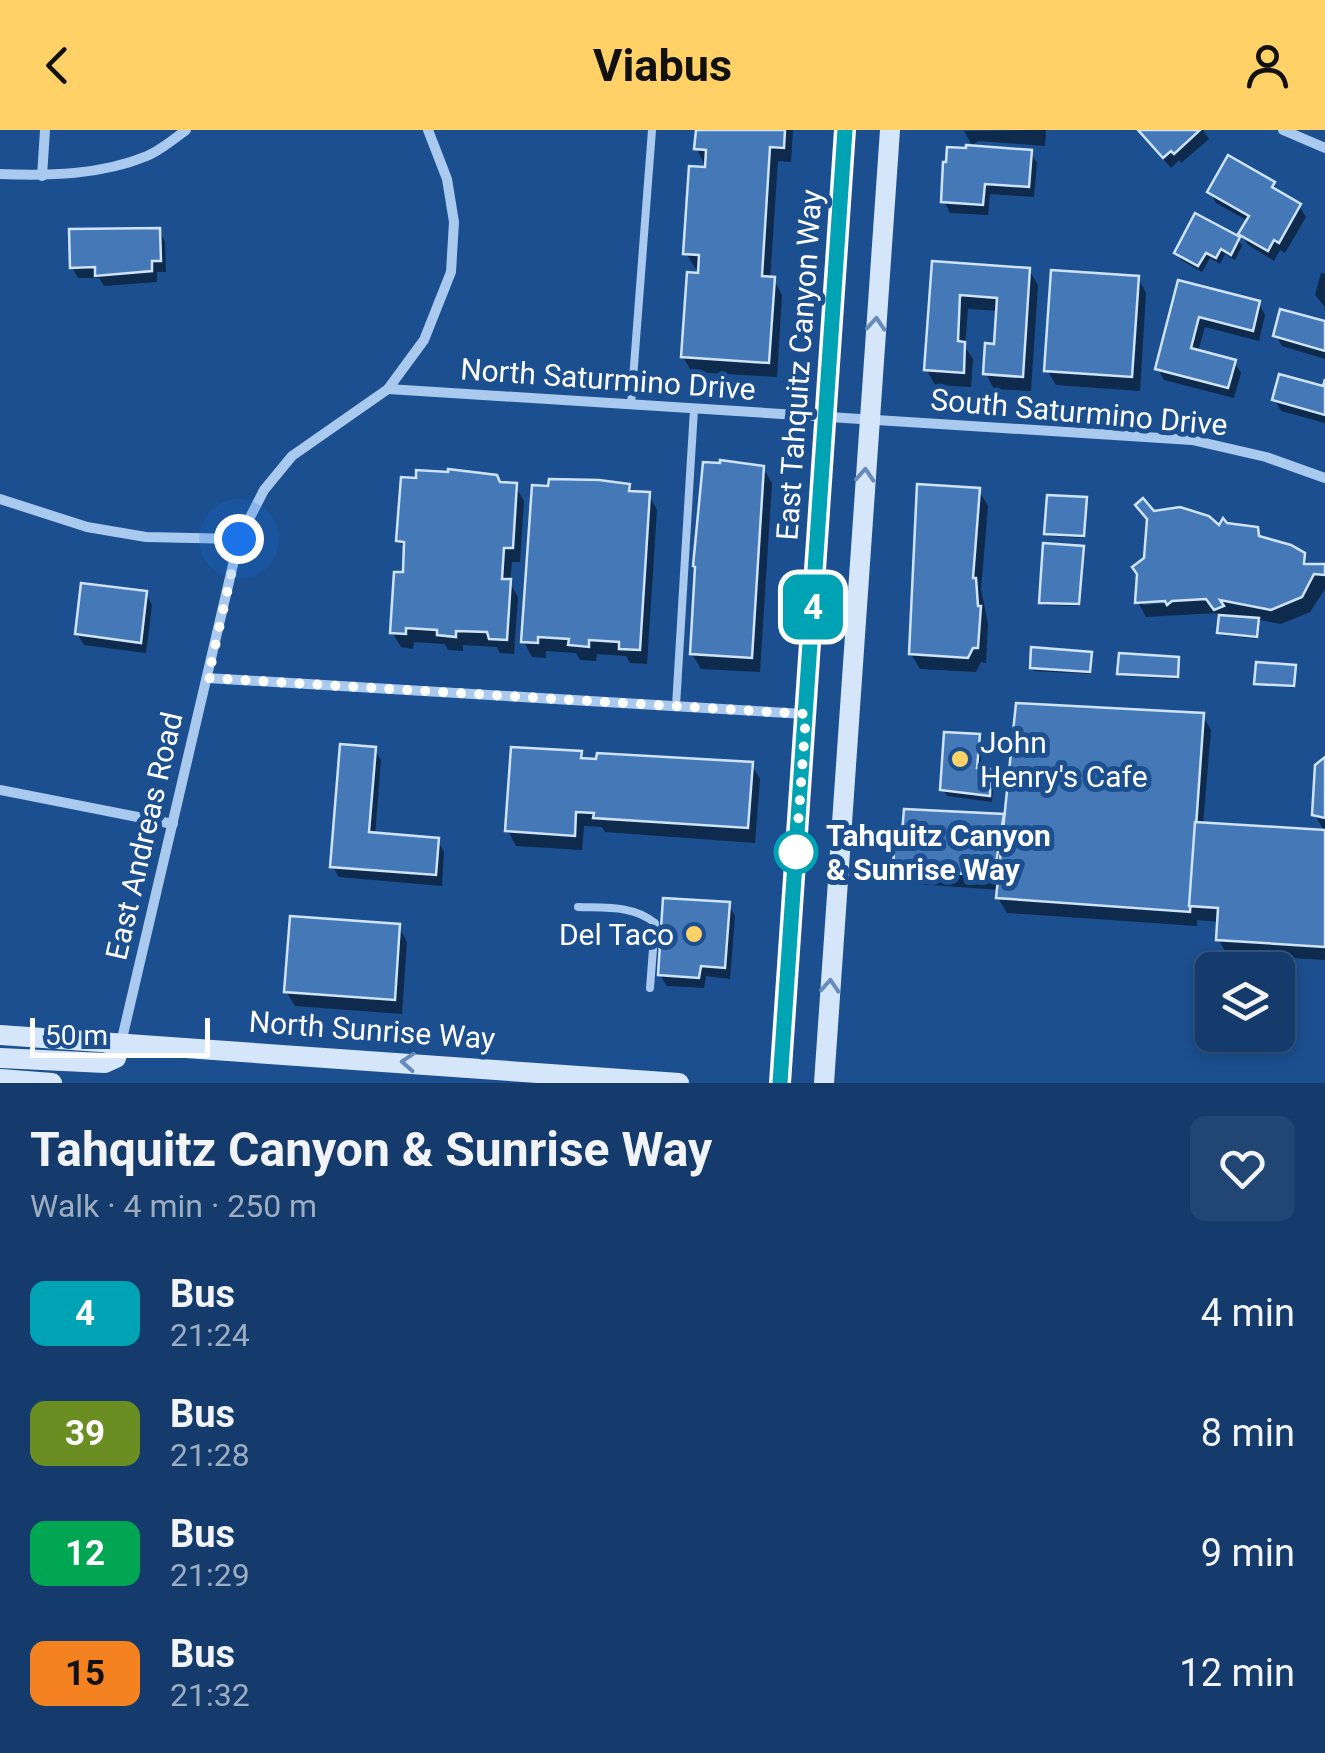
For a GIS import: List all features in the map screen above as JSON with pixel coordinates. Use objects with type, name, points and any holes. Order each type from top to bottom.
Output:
[{"type":"main road","name":"East Tahquitz Canyon Way","points":[[780,1083],[845,130]]},
{"type":"main road","points":[[824,1083],[890,130]]},
{"type":"main road","name":"North Sunrise Way","points":[[0,1035],[679,1083]]},
{"type":"main road","points":[[0,1058],[105,1063],[116,1058],[120,1044]]},
{"type":"main road","points":[[0,1079],[52,1083]]},
{"type":"street","points":[[42,176],[46,130]]},
{"type":"street","points":[[0,174],[42,176],[97,170],[149,156],[186,130]]},
{"type":"street","name":"East Andreas Road","points":[[120,1044],[239,539],[264,490],[292,456],[388,389],[424,340],[452,272],[454,222],[447,179],[428,130]]},
{"type":"street","points":[[1283,130],[1325,148]]},
{"type":"street","name":"North Saturmino Drive","points":[[388,389],[825,419]]},
{"type":"street","name":"South Saturmino Drive","points":[[825,419],[1192,440],[1266,458],[1325,478]]},
{"type":"street","points":[[0,499],[87,527],[146,537],[239,539]]},
{"type":"street","points":[[208,678],[806,714]]},
{"type":"street","points":[[0,790],[173,824]]},
{"type":"lane","points":[[632,406],[652,130]]},
{"type":"lane","points":[[676,706],[694,410]]},
{"type":"lane","points":[[578,907],[625,908],[644,914],[655,923],[650,988]]},
{"type":"building","points":[[696,130],[785,130],[784,148],[770,147],[762,276],[775,277],[769,363],[681,357],[687,272],[698,273],[699,255],[683,254],[689,166],[705,167],[706,150],[694,149]]},
{"type":"building","points":[[1138,130],[1200,130],[1174,154],[1171,151],[1163,158]]},
{"type":"building","points":[[947,147],[1032,150],[1029,187],[985,184],[983,205],[941,202]]},
{"type":"building","points":[[1228,155],[1275,182],[1272,187],[1301,204],[1279,243],[1274,240],[1268,251],[1238,234],[1249,216],[1207,192]]},
{"type":"building","points":[[1195,213],[1240,237],[1231,255],[1221,249],[1216,258],[1206,253],[1198,266],[1174,253]]},
{"type":"building","points":[[160,228],[161,261],[152,261],[152,271],[95,276],[95,267],[70,268],[69,229]]},
{"type":"building","points":[[932,261],[1030,268],[1023,377],[983,374],[985,343],[994,344],[997,298],[960,295],[958,341],[965,342],[964,373],[924,370]]},
{"type":"building","points":[[1051,270],[1139,276],[1132,377],[1044,371]]},
{"type":"building","points":[[1178,280],[1260,301],[1253,331],[1199,317],[1191,348],[1236,360],[1228,388],[1155,369]]},
{"type":"building","points":[[1280,309],[1325,321],[1325,351],[1273,336]]},
{"type":"building","points":[[1279,374],[1323,386],[1325,379],[1325,415],[1272,400]]},
{"type":"building","points":[[720,460],[764,466],[752,658],[690,654],[703,462]]},
{"type":"building","points":[[416,470],[497,475],[500,482],[517,483],[513,548],[504,548],[502,579],[511,579],[507,640],[489,639],[487,632],[456,631],[456,637],[437,635],[437,630],[406,628],[406,634],[390,633],[394,572],[403,572],[404,542],[396,541],[401,477],[416,478]]},
{"type":"building","points":[[549,479],[599,480],[630,484],[629,491],[650,492],[640,650],[619,649],[619,642],[589,640],[589,647],[568,645],[569,639],[538,637],[538,643],[521,642],[532,485],[548,486]]},
{"type":"building","points":[[917,484],[980,488],[973,578],[981,606],[978,648],[973,648],[968,658],[909,654]]},
{"type":"building","points":[[1047,495],[1087,497],[1084,536],[1044,534]]},
{"type":"building","points":[[1143,498],[1154,511],[1180,507],[1209,516],[1219,525],[1223,518],[1227,523],[1258,527],[1259,536],[1305,553],[1304,564],[1325,564],[1325,575],[1314,574],[1302,597],[1271,610],[1220,600],[1224,606],[1214,610],[1206,599],[1172,601],[1167,605],[1165,601],[1135,603],[1137,574],[1132,567],[1144,558],[1147,519],[1135,505]]},
{"type":"building","points":[[1043,543],[1084,546],[1079,604],[1039,603]]},
{"type":"building","points":[[81,583],[147,591],[141,643],[75,634]]},
{"type":"building","points":[[1219,615],[1259,618],[1257,637],[1217,633]]},
{"type":"building","points":[[1031,647],[1092,652],[1090,672],[1030,668]]},
{"type":"building","points":[[1119,653],[1179,657],[1178,677],[1117,674]]},
{"type":"building","points":[[1256,662],[1296,665],[1294,686],[1254,684]]},
{"type":"building","points":[[1016,703],[1204,713],[1190,912],[996,898]]},
{"type":"building","name":"John Henry's Cafe","points":[[944,732],[980,734],[977,768],[991,769],[990,796],[940,790]]},
{"type":"building","points":[[340,744],[376,747],[369,832],[439,838],[436,875],[330,867]]},
{"type":"building","points":[[511,747],[582,751],[581,758],[596,759],[597,753],[753,762],[748,828],[593,818],[594,813],[576,812],[575,836],[505,831]]},
{"type":"building","points":[[1325,757],[1325,818],[1312,815],[1315,765]]},
{"type":"building","points":[[904,809],[1004,814],[994,876],[893,869],[895,832],[902,833]]},
{"type":"building","points":[[1195,822],[1325,830],[1325,947],[1216,940],[1218,908],[1189,906]]},
{"type":"building","name":"Del Taco","points":[[663,898],[730,902],[725,968],[701,966],[699,978],[658,975]]},
{"type":"building","points":[[290,916],[400,924],[395,1000],[284,992]]},
{"type":"bus line","name":"4","points":[[780,1083],[845,130]]},
{"type":"place","name":"John Henry's Cafe","points":[[960,759]]},
{"type":"place","name":"Tahquitz Canyon & Sunrise Way","points":[[796,852]]},
{"type":"place","name":"Del Taco","points":[[694,934]]},
{"type":"route","points":[[239,539],[208,678],[806,714],[795,867],[796,852]]}]
